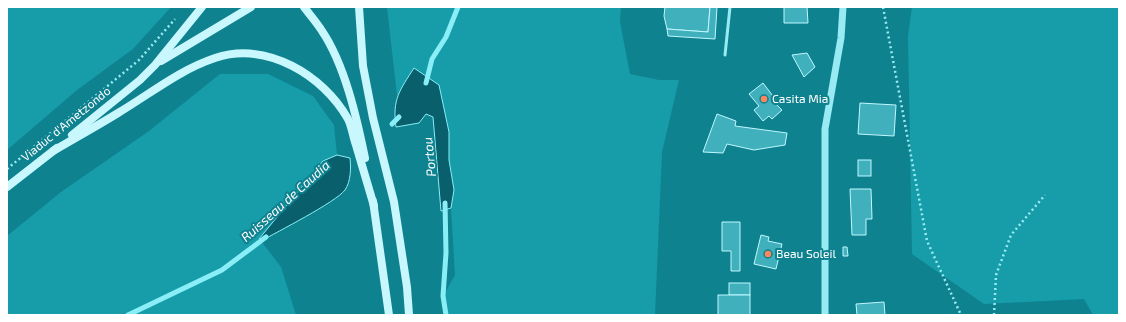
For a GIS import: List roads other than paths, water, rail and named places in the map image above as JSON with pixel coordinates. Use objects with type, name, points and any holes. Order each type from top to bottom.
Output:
[{"type":"main road","points":[[155,65],[202,7]]},
{"type":"main road","points":[[155,65],[251,7]]},
{"type":"main road","points":[[304,7],[322,31],[331,47],[357,120],[374,206],[389,315]]},
{"type":"main road","points":[[359,7],[363,66],[373,118],[394,202],[407,288],[409,315]]},
{"type":"main road","points":[[53,151],[119,113],[171,78],[216,58],[258,55],[280,60],[302,71],[319,83],[336,102],[348,120],[374,206]]},
{"type":"main road","name":"Viaduc d'Ametzondo","points":[[9,185],[140,80],[155,65]]},
{"type":"street","points":[[825,315],[825,129],[841,38],[843,7]]},
{"type":"lane","points":[[725,55],[730,7]]},
{"type":"waterway","name":"Portou","points":[[426,83],[432,59],[446,37],[458,7]]},
{"type":"waterway","points":[[392,124],[399,117]]},
{"type":"waterway","name":"Portou","points":[[445,203],[446,253],[443,296],[446,315]]},
{"type":"waterway","name":"Ruisseau de Caudia","points":[[128,315],[222,270],[266,237]]},
{"type":"place","name":"Casita Mia","points":[[764,99]]},
{"type":"place","name":"Beau Soleil","points":[[768,254]]}]
